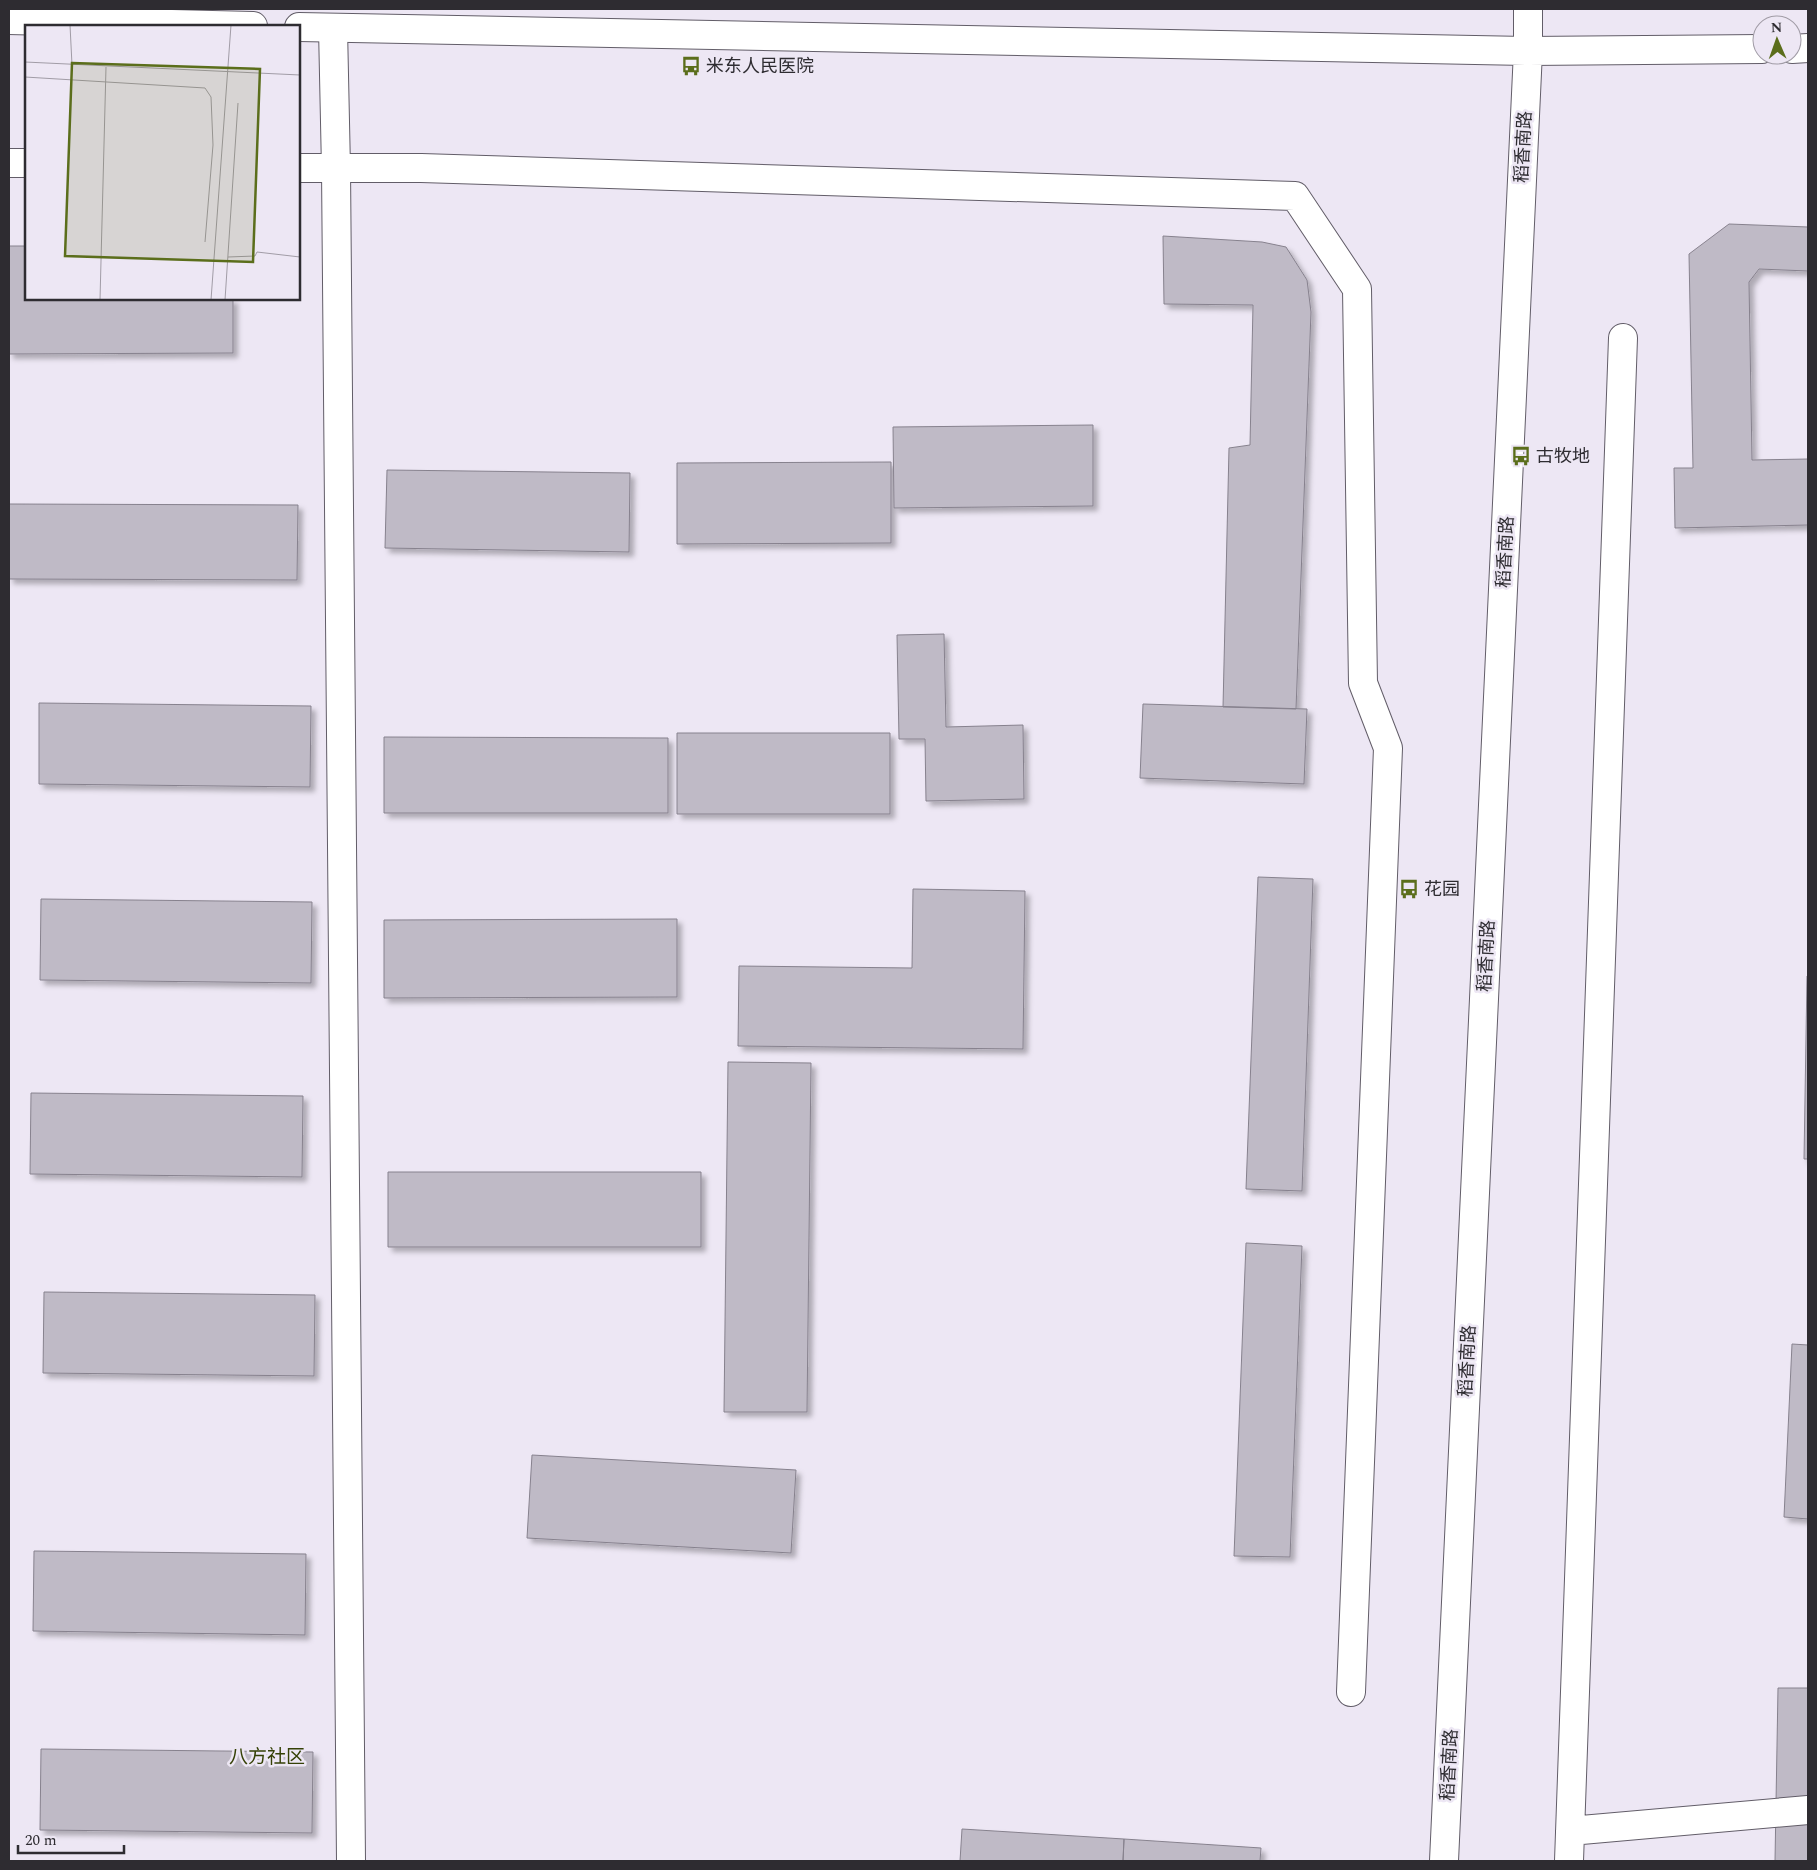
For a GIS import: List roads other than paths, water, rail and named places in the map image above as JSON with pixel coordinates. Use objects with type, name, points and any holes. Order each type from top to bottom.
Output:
[{"type":"street","name":"稻香南路","points":[[1444,1861],[1528,51],[1528,9]]},
{"type":"street","points":[[9,20],[212,25]]},
{"type":"street","points":[[300,27],[1528,51],[1752,49]]},
{"type":"street","points":[[333,28],[336,169],[351,1861]]},
{"type":"street","points":[[9,163],[25,163]]},
{"type":"street","points":[[300,168],[421,168],[1295,196],[1357,289],[1363,683],[1388,748],[1351,1692]]},
{"type":"street","points":[[1569,1861],[1623,338]]},
{"type":"street","points":[[1570,1831],[1808,1810]]},
{"type":"place","name":"米东人民医院","points":[[691,66]]},
{"type":"place","name":"古牧地","points":[[1521,456]]},
{"type":"place","name":"花园","points":[[1409,889]]},
{"type":"district","name":"八方社区","points":[[267,1756]]}]
